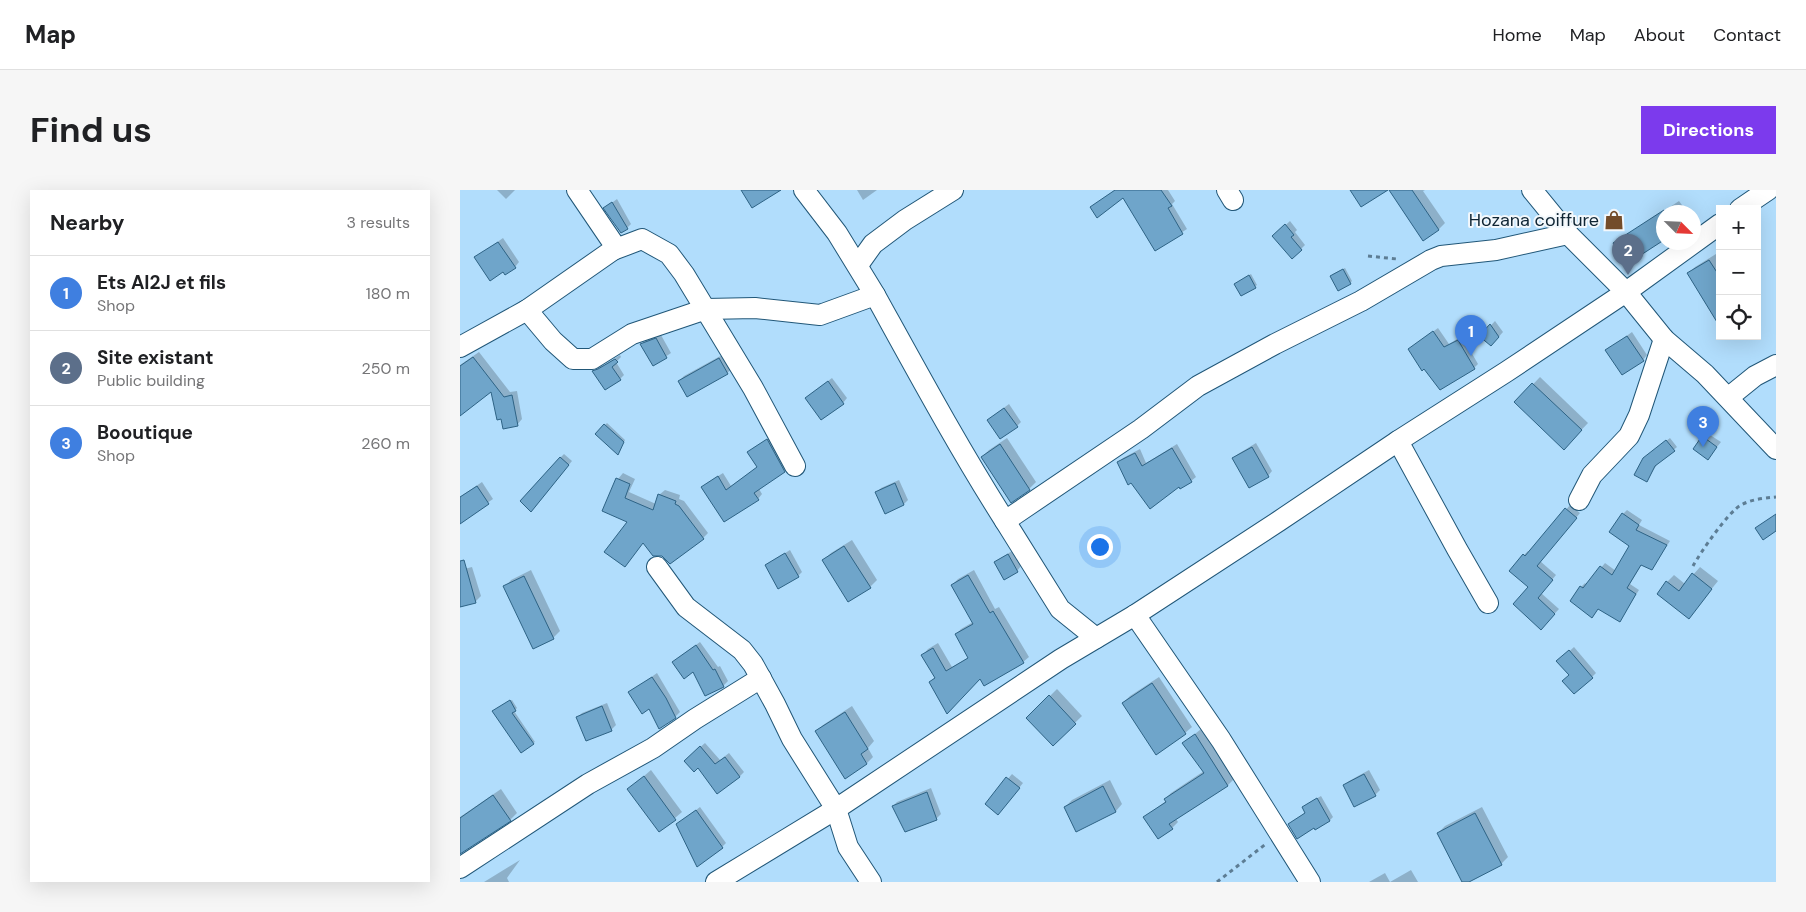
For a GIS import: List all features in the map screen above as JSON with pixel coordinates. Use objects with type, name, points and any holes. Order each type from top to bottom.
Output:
[{"type":"street","points":[[577,190],[613,242],[613,250]]},
{"type":"street","points":[[804,190],[837,233],[858,265],[935,404],[1004,521],[1060,609],[1096,638]]},
{"type":"street","points":[[858,265],[873,244],[905,220],[953,190]]},
{"type":"street","points":[[1532,190],[1568,234],[1626,292],[1664,339],[1729,397],[1776,449]]},
{"type":"street","points":[[1754,199],[1776,200]]},
{"type":"street","points":[[716,882],[836,809],[1061,659],[1135,615],[1279,521],[1626,292],[1716,227]]},
{"type":"street","points":[[1004,521],[1141,429],[1198,386],[1275,344],[1361,301],[1431,260],[1442,256],[1496,250],[1568,234]]},
{"type":"street","points":[[460,347],[527,310],[613,250],[642,239],[669,254],[684,274],[753,388],[795,466]]},
{"type":"street","points":[[527,310],[572,359],[592,359],[632,334],[706,309],[755,308],[820,315],[875,295]]},
{"type":"street","points":[[1579,500],[1592,475],[1629,436],[1639,414],[1664,339]]},
{"type":"street","points":[[1729,397],[1755,376],[1776,365]]},
{"type":"street","points":[[1398,441],[1488,602]]},
{"type":"street","points":[[658,567],[686,607],[742,650],[761,678],[792,739],[836,809],[848,847],[871,882]]},
{"type":"street","points":[[1135,615],[1221,740],[1310,882]]},
{"type":"street","points":[[460,868],[588,784],[653,748],[761,678]]},
{"type":"path","points":[[1693,566],[1700,552],[1740,505],[1776,496]]},
{"type":"path","points":[[1217,882],[1279,833]]},
{"type":"building","points":[[741,190],[781,190],[752,208]]},
{"type":"building","points":[[1115,190],[1161,190],[1172,206],[1168,208],[1183,234],[1155,251],[1123,198],[1097,218],[1090,207]]},
{"type":"building","points":[[1350,190],[1388,190],[1361,207]]},
{"type":"building","points":[[1389,190],[1412,190],[1439,230],[1423,241]]},
{"type":"building","points":[[612,202],[628,229],[621,233],[603,208]]},
{"type":"building","points":[[1656,215],[1656,245],[1627,264],[1613,243]]},
{"type":"building","points":[[1285,224],[1294,235],[1291,237],[1302,250],[1292,259],[1272,236]]},
{"type":"building","points":[[498,242],[516,268],[505,275],[503,272],[490,281],[474,257]]},
{"type":"building","points":[[1709,260],[1716,271],[1716,320],[1687,273]]},
{"type":"building","points":[[1343,269],[1351,284],[1338,291],[1330,276]]},
{"type":"building","points":[[1249,275],[1256,288],[1241,296],[1234,284]]},
{"type":"building","points":[[1490,324],[1499,337],[1491,346],[1479,336]]},
{"type":"building","points":[[1433,331],[1444,347],[1458,340],[1475,369],[1440,390],[1424,369],[1422,371],[1408,349]]},
{"type":"building","points":[[1627,336],[1644,361],[1622,375],[1605,350]]},
{"type":"building","points":[[656,338],[667,358],[653,366],[640,344]]},
{"type":"building","points":[[473,357],[504,397],[512,395],[518,426],[503,429],[501,419],[497,420],[491,392],[460,416],[460,366]]},
{"type":"building","points":[[719,358],[728,374],[687,397],[678,381]]},
{"type":"building","points":[[615,359],[618,362],[612,367],[621,380],[605,390],[592,371]]},
{"type":"building","points":[[828,381],[844,404],[821,420],[805,398]]},
{"type":"building","points":[[1532,383],[1582,430],[1564,450],[1514,402]]},
{"type":"building","points":[[1004,408],[1018,427],[1000,439],[987,420]]},
{"type":"building","points":[[604,424],[624,442],[618,455],[595,434]]},
{"type":"building","points":[[1702,436],[1717,447],[1708,460],[1693,449]]},
{"type":"building","points":[[767,439],[785,472],[754,493],[759,500],[724,522],[701,487],[718,476],[726,490],[757,467],[747,452]]},
{"type":"building","points":[[1666,440],[1675,451],[1655,466],[1647,482],[1634,475],[1643,458]]},
{"type":"building","points":[[1000,444],[1030,490],[1011,503],[981,457]]},
{"type":"building","points":[[1252,447],[1269,477],[1249,488],[1232,458]]},
{"type":"building","points":[[1172,448],[1192,482],[1180,489],[1179,487],[1150,509],[1131,483],[1128,485],[1117,462],[1135,453],[1142,466]]},
{"type":"building","points":[[560,457],[569,465],[531,512],[520,501]]},
{"type":"building","points":[[616,478],[630,484],[625,498],[653,510],[658,494],[676,501],[675,504],[679,506],[704,539],[670,564],[662,556],[653,556],[643,543],[625,567],[604,552],[627,522],[602,511]]},
{"type":"building","points":[[895,483],[904,505],[885,514],[875,492]]},
{"type":"building","points":[[477,486],[489,504],[460,524],[460,497]]},
{"type":"building","points":[[1565,508],[1577,518],[1537,566],[1553,580],[1538,598],[1555,614],[1541,630],[1513,604],[1528,587],[1509,571],[1523,554],[1525,556]]},
{"type":"building","points":[[1622,513],[1639,525],[1636,530],[1667,545],[1652,570],[1641,565],[1627,588],[1636,594],[1620,622],[1598,609],[1592,618],[1570,601],[1580,586],[1583,588],[1600,566],[1612,575],[1629,546],[1609,532]]},
{"type":"building","points":[[1776,514],[1776,531],[1763,540],[1755,528]]},
{"type":"building","points":[[844,546],[871,588],[848,602],[822,560]]},
{"type":"building","points":[[785,553],[799,577],[778,589],[765,565]]},
{"type":"building","points":[[1008,554],[1018,572],[1004,580],[994,562]]},
{"type":"building","points":[[464,560],[476,603],[460,607],[460,561]]},
{"type":"building","points":[[1692,573],[1712,589],[1689,619],[1657,594],[1666,581],[1679,591]]},
{"type":"building","points":[[968,575],[990,613],[993,611],[1024,663],[984,686],[980,679],[947,714],[929,682],[935,678],[921,655],[933,648],[946,671],[968,658],[955,634],[973,624],[951,585]]},
{"type":"building","points":[[524,576],[554,639],[533,649],[503,586]]},
{"type":"building","points":[[696,645],[713,670],[715,669],[724,687],[705,696],[693,672],[684,679],[672,662]]},
{"type":"building","points":[[1569,650],[1593,678],[1574,694],[1562,681],[1569,675],[1556,661]]},
{"type":"building","points":[[652,677],[676,718],[659,729],[649,709],[642,714],[628,692]]},
{"type":"building","points":[[1152,683],[1186,734],[1156,755],[1122,703]]},
{"type":"building","points":[[1049,695],[1076,724],[1053,746],[1026,718]]},
{"type":"building","points":[[510,700],[516,711],[512,713],[534,744],[521,753],[492,711]]},
{"type":"building","points":[[602,706],[612,731],[586,741],[576,717]]},
{"type":"building","points":[[845,712],[868,749],[861,754],[867,764],[845,779],[815,731]]},
{"type":"building","points":[[1195,734],[1228,786],[1169,824],[1173,829],[1158,839],[1143,817],[1166,802],[1164,799],[1204,773],[1182,743]]},
{"type":"building","points":[[700,746],[715,764],[725,757],[740,777],[717,794],[698,768],[694,772],[684,761]]},
{"type":"building","points":[[1364,774],[1376,796],[1354,807],[1343,785]]},
{"type":"building","points":[[644,776],[676,820],[659,832],[627,789]]},
{"type":"building","points":[[1006,777],[1020,788],[998,815],[985,804]]},
{"type":"building","points":[[1103,786],[1116,812],[1076,832],[1064,807]]},
{"type":"building","points":[[927,792],[937,820],[905,832],[892,806]]},
{"type":"building","points":[[493,795],[511,821],[460,854],[460,818]]},
{"type":"building","points":[[1317,798],[1330,821],[1315,830],[1314,828],[1297,839],[1288,824],[1305,813],[1302,807]]},
{"type":"building","points":[[696,810],[723,848],[697,867],[676,824]]},
{"type":"building","points":[[1475,813],[1502,865],[1469,882],[1462,882],[1437,833]]},
{"type":"place","name":"Hozana coiffure","points":[[1614,220]]},
{"type":"place","name":"Site existant","points":[[1628,275]]},
{"type":"place","name":"Ets AI2J et fils","points":[[1471,356]]},
{"type":"place","name":"Booutique","points":[[1703,447]]}]
